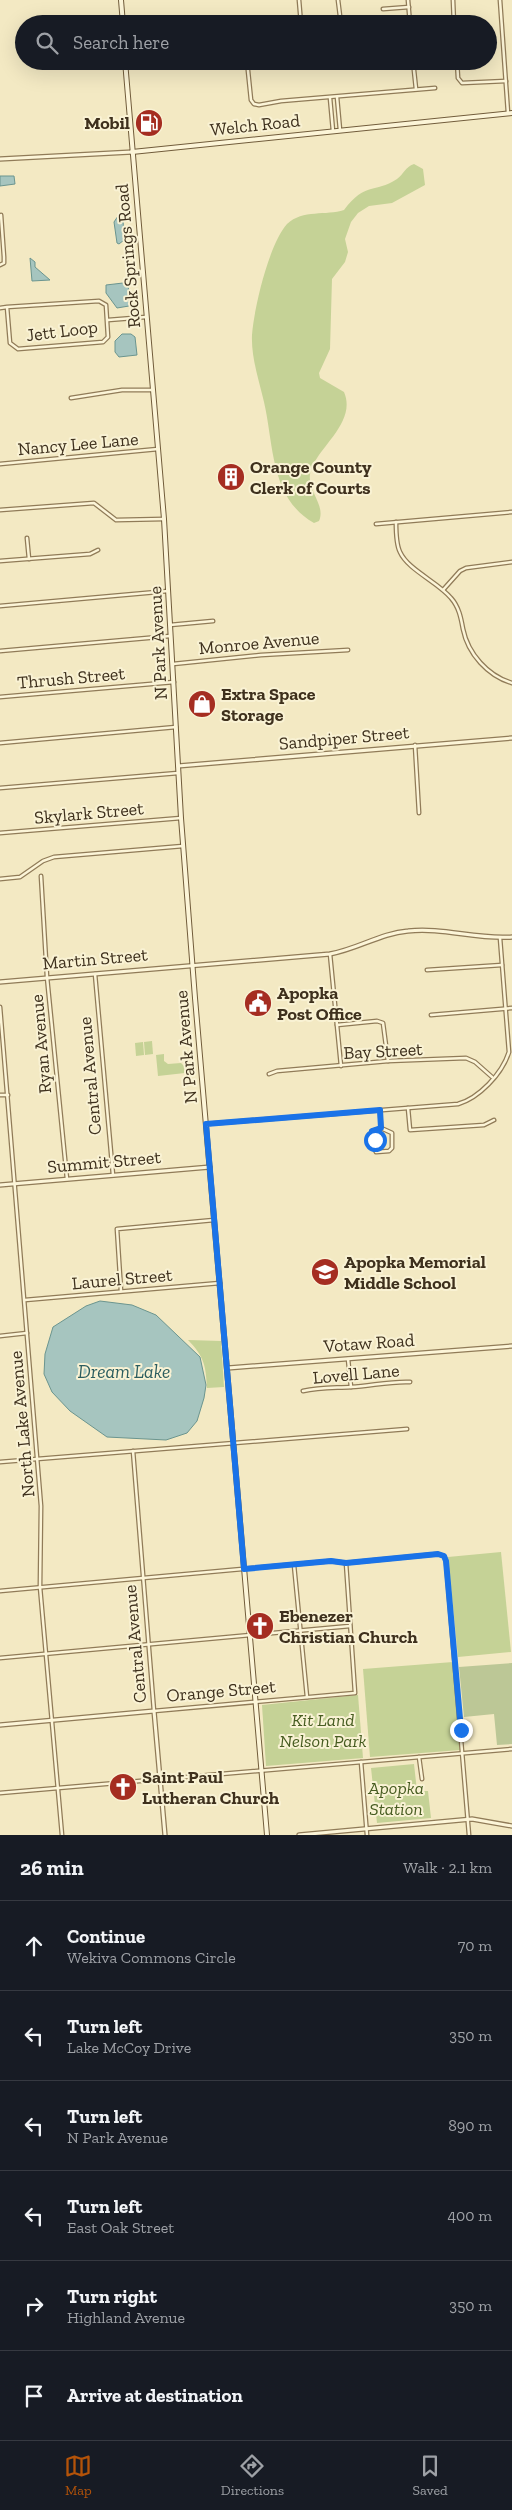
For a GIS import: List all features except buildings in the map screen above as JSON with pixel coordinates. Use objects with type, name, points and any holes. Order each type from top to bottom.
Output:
[{"type":"main road","points":[[121,0],[122,15]]},
{"type":"main road","name":"Rock Springs Road","points":[[127,70],[158,449]]},
{"type":"main road","name":"Welch Road","points":[[132,152],[510,113]]},
{"type":"main road","name":"N Park Avenue","points":[[158,449],[192,965],[221,1282],[267,1835]]},
{"type":"street","points":[[299,0],[300,15]]},
{"type":"street","points":[[338,0],[340,15]]},
{"type":"street","points":[[408,0],[409,15]]},
{"type":"street","points":[[452,0],[453,15]]},
{"type":"street","points":[[500,0],[510,113]]},
{"type":"street","points":[[383,9],[409,7]]},
{"type":"street","points":[[248,70],[251,100],[259,106],[435,88]]},
{"type":"street","points":[[414,70],[416,89]]},
{"type":"street","points":[[458,70],[458,78],[462,83],[506,80]]},
{"type":"street","points":[[336,97],[340,130]]},
{"type":"street","points":[[330,98],[333,131]]},
{"type":"street","name":"Welch Road","points":[[0,159],[132,152]]},
{"type":"street","points":[[0,265],[4,263],[1,215]]},
{"type":"street","points":[[0,308],[99,300],[106,306],[108,320],[147,317]]},
{"type":"street","name":"Jett Loop","points":[[7,308],[10,343],[18,349],[103,342],[108,337],[108,320]]},
{"type":"street","points":[[71,398],[122,390],[153,390]]},
{"type":"street","name":"Nancy Lee Lane","points":[[0,464],[158,449]]},
{"type":"street","points":[[0,510],[94,503],[116,520],[164,519]]},
{"type":"street","points":[[376,524],[512,512]]},
{"type":"street","points":[[396,522],[398,547],[402,557],[444,590],[458,608],[466,641],[478,660],[496,676],[512,683]]},
{"type":"street","points":[[27,538],[29,559]]},
{"type":"street","points":[[0,561],[90,554],[98,550]]},
{"type":"street","points":[[444,590],[460,571],[466,568],[512,562]]},
{"type":"street","points":[[0,606],[168,591]]},
{"type":"street","points":[[170,625],[213,622]]},
{"type":"street","points":[[0,651],[171,636]]},
{"type":"street","name":"Monroe Avenue","points":[[173,664],[262,655],[348,650]]},
{"type":"street","name":"Thrush Street","points":[[0,697],[174,682]]},
{"type":"street","points":[[0,743],[176,727]]},
{"type":"street","name":"Sandpiper Street","points":[[178,766],[512,738]]},
{"type":"street","points":[[415,745],[419,813]]},
{"type":"street","points":[[0,788],[178,773]]},
{"type":"street","name":"Skylark Street","points":[[0,834],[181,818]]},
{"type":"street","points":[[0,880],[20,877],[43,860],[54,857],[183,846]]},
{"type":"street","name":"Ryan Avenue","points":[[41,876],[47,977],[67,1179]]},
{"type":"street","name":"Martin Street","points":[[0,982],[330,954],[356,948],[388,934],[406,931],[425,930],[478,938],[512,937]]},
{"type":"street","points":[[206,1124],[458,1104],[470,1100],[493,1078],[506,1060],[509,1052],[500,938]]},
{"type":"street","points":[[330,954],[341,1066]]},
{"type":"street","points":[[427,970],[502,965]]},
{"type":"street","name":"Central Avenue","points":[[95,974],[113,1175]]},
{"type":"street","name":"North Lake Avenue","points":[[0,1007],[41,1506],[40,1587],[62,1835]]},
{"type":"street","points":[[431,1015],[512,1008]]},
{"type":"street","points":[[337,1025],[383,1023],[388,1062]]},
{"type":"street","name":"Bay Street","points":[[269,1074],[277,1071],[466,1058],[475,1062],[493,1078]]},
{"type":"street","points":[[0,1095],[8,1094]]},
{"type":"street","points":[[408,1108],[410,1130],[484,1125],[494,1120]]},
{"type":"street","points":[[380,1110],[381,1128]]},
{"type":"street","points":[[381,1128],[392,1133],[392,1148],[389,1151],[376,1152],[372,1131],[381,1128]]},
{"type":"street","name":"Summit Street","points":[[0,1185],[210,1167]]},
{"type":"street","points":[[121,1291],[117,1229],[215,1220]]},
{"type":"street","name":"Laurel Street","points":[[25,1300],[221,1282]]},
{"type":"street","points":[[0,1336],[27,1333]]},
{"type":"street","name":"Votaw Road","points":[[228,1368],[512,1346]]},
{"type":"street","points":[[348,1359],[351,1387]]},
{"type":"street","name":"Lovell Lane","points":[[303,1391],[327,1386],[351,1387],[389,1382],[410,1382]]},
{"type":"street","points":[[0,1462],[407,1429]]},
{"type":"street","name":"Central Avenue","points":[[134,1451],[148,1645],[165,1835]]},
{"type":"street","points":[[0,1591],[331,1561],[346,1563],[438,1554],[444,1556],[446,1561],[469,1835]]},
{"type":"street","points":[[0,1658],[350,1626],[346,1563]]},
{"type":"street","points":[[294,1564],[307,1698]]},
{"type":"street","name":"Orange Street","points":[[0,1725],[355,1693],[350,1626]]},
{"type":"street","points":[[0,1793],[512,1749]]},
{"type":"street","points":[[419,1757],[422,1779]]},
{"type":"street","points":[[361,1762],[367,1835]]},
{"type":"street","points":[[299,1835],[468,1819],[512,1826]]},
{"type":"green space","points":[[414,164],[423,169],[425,185],[392,203],[369,206],[358,213],[351,222],[345,239],[348,252],[345,262],[332,279],[330,349],[319,373],[320,378],[344,392],[347,402],[342,422],[318,457],[310,473],[310,481],[321,514],[319,521],[314,523],[289,500],[281,485],[276,469],[252,343],[256,309],[263,277],[280,233],[293,219],[300,216],[344,210],[364,191],[397,179]]},
{"type":"green space","points":[[152,1041],[153,1054],[145,1055],[144,1042]]},
{"type":"green space","points":[[143,1042],[144,1055],[136,1056],[135,1043]]},
{"type":"green space","points":[[164,1054],[164,1061],[168,1064],[181,1063],[184,1066],[185,1073],[158,1076],[156,1055]]},
{"type":"green space","points":[[188,1340],[221,1341],[224,1387],[207,1388],[206,1373],[201,1356]]},
{"type":"green space","points":[[501,1552],[511,1652],[458,1657],[448,1557]]},
{"type":"green space","points":[[453,1662],[460,1750],[370,1757],[363,1669]]},
{"type":"green space","points":[[512,1663],[512,1744],[497,1745],[494,1714],[464,1717],[459,1667]]},
{"type":"green space","name":"Kit Land Nelson Park","points":[[358,1695],[363,1758],[266,1766],[262,1705]]},
{"type":"green space","name":"Apopka Station","points":[[414,1764],[417,1791],[428,1791],[431,1818],[377,1823],[371,1768]]},
{"type":"water","points":[[0,176],[14,176],[15,184],[0,186]]},
{"type":"water","points":[[118,216],[123,219],[124,240],[119,244],[117,243],[114,222]]},
{"type":"water","points":[[30,258],[35,262],[35,267],[50,280],[32,281]]},
{"type":"water","points":[[127,284],[132,300],[129,306],[117,308],[106,293],[106,285]]},
{"type":"water","points":[[122,334],[131,334],[135,337],[137,355],[119,357],[115,352],[115,341]]},
{"type":"water","name":"Dream Lake","points":[[100,1301],[132,1305],[156,1315],[200,1357],[206,1385],[204,1398],[197,1421],[187,1433],[166,1440],[107,1437],[70,1411],[52,1392],[44,1374],[45,1354],[53,1327],[86,1306]]},
{"type":"place","name":"Mobil","points":[[149,123]]},
{"type":"place","name":"Orange County Clerk of Courts","points":[[231,477]]},
{"type":"place","name":"Extra Space Storage","points":[[202,704]]},
{"type":"place","name":"Apopka Post Office","points":[[258,1003]]},
{"type":"place","name":"Apopka Memorial Middle School","points":[[325,1272]]},
{"type":"place","name":"Ebenezer Christian Church","points":[[260,1626]]},
{"type":"place","name":"Saint Paul Lutheran Church","points":[[123,1787]]},
{"type":"route","points":[[375,1140],[372,1130],[381,1128],[380,1110],[206,1124],[244,1569],[331,1561],[346,1563],[438,1554],[444,1556],[446,1558],[461,1730]]}]
